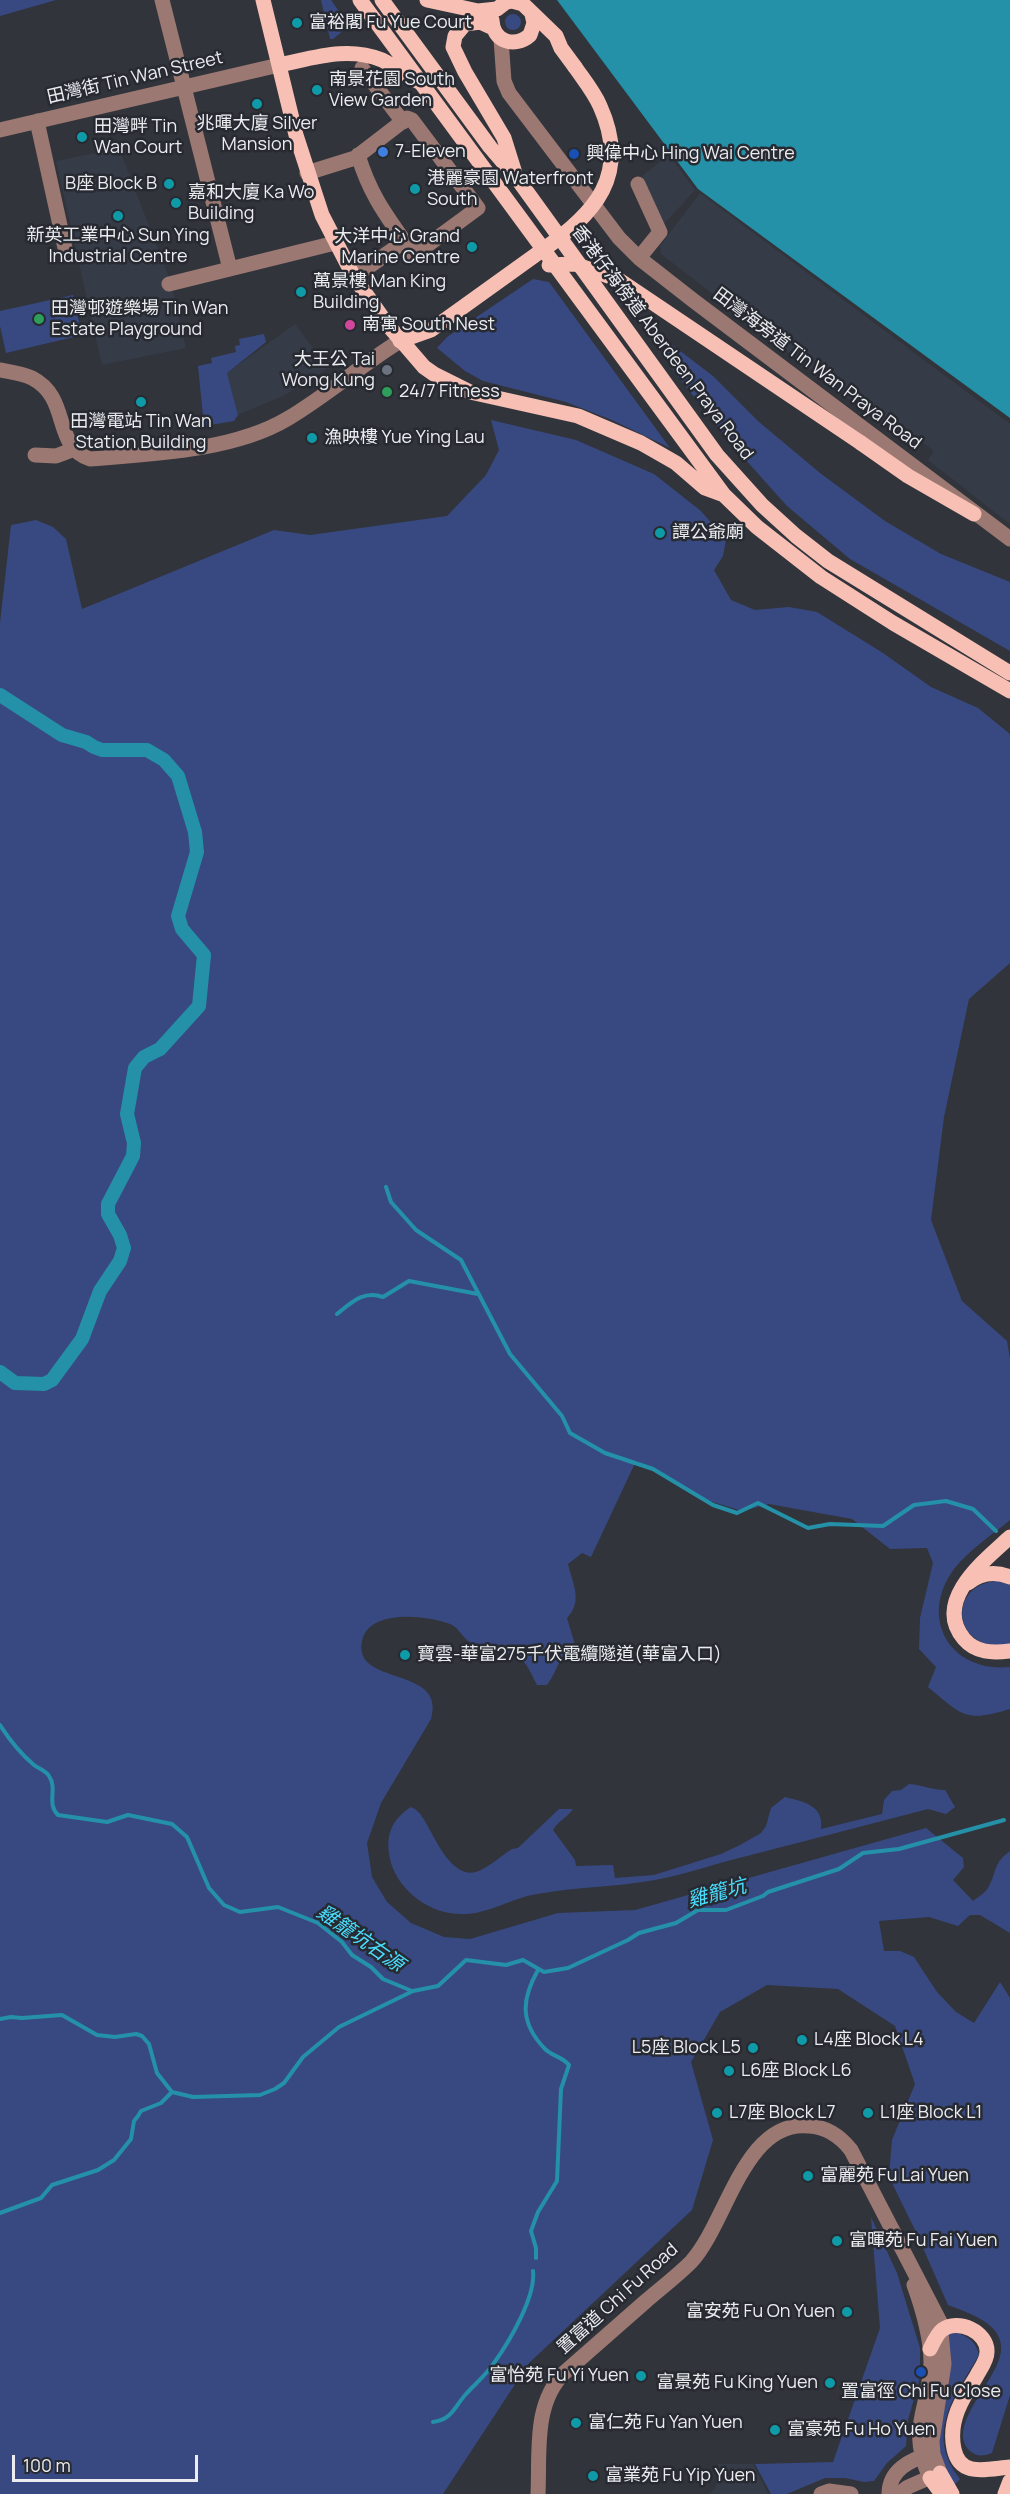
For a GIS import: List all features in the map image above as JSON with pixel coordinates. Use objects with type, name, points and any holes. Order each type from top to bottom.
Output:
[{"type":"main road","points":[[263,0],[307,173],[322,215],[354,277],[400,341],[424,367],[455,386],[491,398],[555,411],[596,423],[641,443],[676,463],[705,488],[724,495]]},
{"type":"main road","points":[[360,0],[724,495],[757,527],[821,578],[1010,692]]},
{"type":"main road","name":"香港仔海傍道 Aberdeen Praya Road","points":[[382,0],[490,147],[519,181],[717,455],[762,505],[828,561],[1010,673]]},
{"type":"main road","points":[[400,341],[430,330],[578,224],[590,211],[609,176],[610,149],[605,118],[600,104],[546,24],[528,7],[519,2],[478,11],[428,0]]},
{"type":"main road","points":[[503,4],[492,21],[509,37]]},
{"type":"main road","points":[[509,37],[533,27],[528,7]]},
{"type":"main road","points":[[519,181],[504,138],[453,47],[454,36],[465,24],[480,22],[509,37],[547,41],[561,48]]},
{"type":"main road","points":[[279,65],[336,53],[353,53],[383,61],[419,82]]},
{"type":"main road","points":[[515,270],[575,264],[619,280],[908,476],[974,514]]},
{"type":"main road","points":[[1010,1537],[971,1574],[956,1600],[954,1617],[960,1635],[966,1642],[983,1651],[993,1653],[1010,1651]]},
{"type":"main road","points":[[960,1592],[972,1580],[986,1574],[999,1573],[1010,1576]]},
{"type":"main road","points":[[930,2349],[941,2330],[954,2326],[968,2328],[980,2335],[987,2350],[985,2360],[963,2397],[954,2418],[952,2435],[956,2457],[962,2466],[973,2471],[1010,2467]]},
{"type":"main road","points":[[935,2476],[942,2494]]},
{"type":"main road","points":[[935,2476],[952,2494]]},
{"type":"main road","points":[[1005,2494],[1010,2481]]},
{"type":"street","points":[[162,0],[230,269]]},
{"type":"street","name":"田灣海旁道 Tin Wan Praya Road","points":[[509,37],[504,62],[504,81],[509,93],[607,224],[639,258],[929,477],[974,514],[1010,539]]},
{"type":"street","name":"田灣街 Tin Wan Street","points":[[0,130],[279,65]]},
{"type":"street","points":[[362,69],[403,122]]},
{"type":"street","points":[[307,173],[358,156],[407,118],[412,120],[478,207],[414,255],[379,207],[367,184],[358,156]]},
{"type":"street","points":[[37,121],[65,248]]},
{"type":"street","points":[[639,184],[660,232],[639,258]]},
{"type":"street","points":[[354,277],[405,241]]},
{"type":"street","points":[[169,284],[335,243]]},
{"type":"street","points":[[0,369],[31,377],[47,389],[57,404],[72,450],[79,456],[90,459],[143,455],[216,444],[263,431],[295,414],[400,341]]},
{"type":"street","points":[[35,455],[56,456],[72,450]]},
{"type":"street","name":"置富道 Chi Fu Road","points":[[538,2494],[543,2412],[550,2388],[690,2262],[709,2236],[753,2153],[772,2135],[788,2127],[806,2125],[822,2128],[840,2137],[856,2158],[902,2252],[935,2310],[941,2330],[944,2364],[927,2455]]},
{"type":"street","name":"置富道 Chi Fu Road","points":[[902,2252],[923,2311],[930,2349],[929,2377],[919,2422],[935,2476]]},
{"type":"street","points":[[888,2492],[898,2470],[927,2455]]},
{"type":"street","points":[[888,2492],[935,2476]]},
{"type":"street","points":[[821,2494],[830,2491],[851,2494]]},
{"type":"shaded area","points":[[0,0],[56,0],[0,16]]},
{"type":"shaded area","points":[[321,0],[331,0],[349,26],[333,39],[330,39]]},
{"type":"shaded area","points":[[557,0],[1010,0],[1010,418],[698,189]]},
{"type":"shaded area","points":[[510,14],[516,14],[521,22],[519,28],[510,30],[505,25],[505,19]]},
{"type":"shaded area","points":[[119,148],[171,283],[186,348],[102,365],[56,161]]},
{"type":"shaded area","points":[[669,155],[695,190],[664,224],[642,176]]},
{"type":"shaded area","points":[[700,193],[1010,424],[1010,524],[928,460],[934,451],[921,441],[914,449],[661,254],[660,246]]},
{"type":"shaded area","points":[[533,279],[549,282],[670,448],[612,420],[566,402],[483,381],[465,371],[437,348],[447,337]]},
{"type":"shaded area","name":"田灣邨遊樂場 Tin Wan Estate Playground","points":[[73,295],[82,335],[6,353],[0,326],[0,311]]},
{"type":"shaded area","points":[[295,324],[328,368],[285,395],[238,415],[227,373]]},
{"type":"shaded area","points":[[264,334],[266,342],[227,373],[238,415],[234,421],[204,426],[198,366],[212,363],[211,358],[236,352],[235,346],[240,345],[239,339]]},
{"type":"shaded area","points":[[663,338],[713,376],[758,421],[820,473],[885,521],[941,554],[1010,582],[1010,651],[850,559],[787,506],[735,448],[675,373],[662,347]]},
{"type":"shaded area","points":[[491,420],[576,440],[654,474],[701,511],[726,540],[723,556],[714,570],[731,600],[755,610],[789,607],[817,612],[883,653],[931,687],[978,708],[1010,734],[1010,963],[969,999],[944,1117],[931,1220],[962,1301],[1007,1341],[1010,1359],[1010,1520],[974,1549],[954,1569],[944,1588],[939,1606],[940,1623],[946,1639],[956,1652],[971,1661],[989,1667],[1010,1667],[1010,1709],[983,1715],[965,1714],[928,1687],[936,1667],[919,1649],[920,1618],[933,1563],[927,1548],[890,1549],[852,1519],[769,1504],[742,1511],[703,1499],[636,1461],[591,1557],[582,1553],[568,1564],[576,1599],[572,1612],[567,1618],[575,1645],[561,1659],[547,1685],[537,1685],[525,1663],[517,1657],[471,1643],[451,1624],[425,1618],[398,1617],[386,1619],[366,1631],[362,1641],[363,1655],[371,1665],[426,1690],[432,1702],[431,1719],[381,1803],[367,1843],[372,1877],[387,1902],[411,1923],[444,1937],[470,1939],[558,1913],[635,1910],[926,1828],[963,1858],[964,1867],[953,1880],[973,1901],[987,1890],[998,1864],[1010,1851],[1010,1933],[980,1915],[970,1915],[958,1926],[929,1917],[879,1921],[884,1951],[900,1951],[914,1957],[937,1992],[956,2012],[974,2023],[1000,1982],[1010,1998],[1010,2395],[992,2453],[981,2455],[970,2451],[964,2440],[964,2427],[994,2371],[1000,2357],[1001,2345],[999,2337],[988,2324],[948,2305],[889,2177],[892,2140],[915,2084],[895,2026],[838,1989],[767,1985],[720,2012],[691,2062],[713,2140],[692,2210],[529,2363],[443,2494],[0,2494],[0,623],[11,525],[36,520],[53,527],[66,539],[82,609],[274,530],[310,535],[447,516],[486,475],[499,450]]},
{"type":"shaded area","points":[[997,1581],[1010,1585],[1010,1645],[991,1645],[977,1639],[967,1630],[963,1618],[963,1605],[969,1594],[980,1585]]},
{"type":"shaded area","points":[[909,1784],[945,1790],[955,1807],[946,1814],[928,1809],[666,1878],[537,1894],[473,1913],[449,1913],[438,1910],[428,1906],[409,1892],[391,1864],[388,1845],[392,1826],[411,1807],[423,1818],[438,1845],[455,1866],[468,1873],[476,1872],[512,1849],[518,1848],[559,1809],[573,1809],[553,1830],[575,1860],[576,1866],[613,1865],[615,1878],[654,1875],[721,1854],[761,1833],[766,1826],[771,1808],[785,1797],[806,1803],[816,1810],[821,1821],[821,1829],[882,1814],[884,1800],[892,1791],[901,1790]]},
{"type":"shaded area","points":[[871,2217],[897,2273],[920,2348],[920,2377],[908,2420],[906,2446],[887,2463],[874,2481],[825,2478],[787,2494],[771,2494],[755,2464],[833,2462],[880,2328]]},
{"type":"shaded area","points":[[958,2333],[972,2341],[979,2355],[953,2400],[944,2430],[944,2446],[949,2462],[960,2479],[953,2486],[938,2453],[946,2334]]},
{"type":"shaded area","points":[[718,2464],[753,2464],[768,2494],[710,2494],[716,2486]]},
{"type":"waterway","points":[[0,695],[62,735],[86,742],[102,750],[147,750],[164,760],[178,776],[195,832],[197,852],[178,916],[182,929],[204,955],[199,1006],[160,1049],[144,1057],[135,1068],[127,1114],[134,1143],[133,1156],[108,1204],[108,1214],[120,1235],[124,1248],[120,1261],[100,1291],[82,1339],[52,1380],[44,1384],[15,1383],[0,1372]]},
{"type":"waterway","points":[[386,1187],[391,1202],[416,1230],[461,1260],[510,1354],[562,1416],[570,1433],[605,1453],[653,1469],[713,1505],[737,1513],[758,1503],[808,1528],[830,1524],[883,1526],[914,1505],[946,1501],[973,1509],[996,1531]]},
{"type":"waterway","points":[[337,1314],[358,1298],[370,1295],[383,1297],[409,1281],[478,1294]]},
{"type":"waterway","name":"雞籠坑右源","points":[[0,1725],[24,1756],[49,1776],[53,1786],[53,1806],[58,1815],[107,1822],[128,1815],[172,1824],[187,1837],[209,1888],[224,1905],[240,1912],[278,1907],[318,1923],[342,1942],[352,1955],[371,1967],[383,1979],[412,1991]]},
{"type":"waterway","name":"雞籠坑","points":[[0,2019],[62,2015],[97,2035],[115,2037],[136,2034],[142,2036],[149,2044],[157,2073],[172,2092],[193,2097],[260,2095],[284,2083],[303,2057],[339,2027],[413,1991],[438,1986],[466,1960],[506,1965],[523,1960],[544,1972],[568,1968],[639,1933],[676,1923],[698,1910],[726,1910],[768,1892],[839,1869],[863,1853],[899,1849],[1004,1820]]},
{"type":"waterway","points":[[536,2258],[536,2248],[531,2231],[538,2212],[557,2181],[561,2089],[569,2065],[545,2049],[531,2030],[527,2020],[528,1991],[538,1970]]},
{"type":"waterway","points":[[0,2213],[41,2198],[52,2185],[98,2170],[114,2160],[131,2139],[134,2121],[141,2111],[161,2103],[172,2092]]},
{"type":"waterway","points":[[433,2422],[445,2418],[452,2412],[500,2354],[514,2332],[526,2306],[533,2282],[533,2271]]},
{"type":"place","name":"富裕閣 Fu Yue Court","points":[[297,23]]},
{"type":"place","name":"南景花園 South View Garden","points":[[317,90]]},
{"type":"place","name":"兆暉大廈 Silver Mansion","points":[[257,104]]},
{"type":"place","name":"田灣畔 Tin Wan Court","points":[[82,137]]},
{"type":"place","name":"7-Eleven","points":[[383,152]]},
{"type":"place","name":"興偉中心 Hing Wai Centre","points":[[574,154]]},
{"type":"place","name":"B座 Block B","points":[[169,184]]},
{"type":"place","name":"港麗豪園 Waterfront South","points":[[415,189]]},
{"type":"place","name":"嘉和大廈 Ka Wo Building","points":[[176,203]]},
{"type":"place","name":"新英工業中心 Sun Ying Industrial Centre","points":[[118,216]]},
{"type":"place","name":"大洋中心 Grand Marine Centre","points":[[472,247]]},
{"type":"place","name":"萬景樓 Man King Building","points":[[301,292]]},
{"type":"place","name":"田灣邨遊樂場 Tin Wan Estate Playground","points":[[39,319]]},
{"type":"place","name":"南寓 South Nest","points":[[350,325]]},
{"type":"place","name":"大王公 Tai Wong Kung","points":[[387,370]]},
{"type":"place","name":"24/7 Fitness","points":[[387,392]]},
{"type":"place","name":"田灣電站 Tin Wan Station Building","points":[[141,402]]},
{"type":"place","name":"漁映樓 Yue Ying Lau","points":[[312,438]]},
{"type":"place","name":"譚公爺廟","points":[[660,533]]},
{"type":"place","name":"寶雲-華富275千伏電纜隧道(華富入口)","points":[[405,1655]]},
{"type":"place","name":"L4座 Block L4","points":[[802,2040]]},
{"type":"place","name":"L5座 Block L5","points":[[753,2048]]},
{"type":"place","name":"L6座 Block L6","points":[[729,2071]]},
{"type":"place","name":"L7座 Block L7","points":[[717,2113]]},
{"type":"place","name":"L1座 Block L1","points":[[868,2113]]},
{"type":"place","name":"富麗苑 Fu Lai Yuen","points":[[808,2176]]},
{"type":"place","name":"富暉苑 Fu Fai Yuen","points":[[837,2241]]},
{"type":"place","name":"富安苑 Fu On Yuen","points":[[847,2312]]},
{"type":"place","name":"置富徑 Chi Fu Close","points":[[921,2372]]},
{"type":"place","name":"富怡苑 Fu Yi Yuen","points":[[641,2376]]},
{"type":"place","name":"富景苑 Fu King Yuen","points":[[830,2383]]},
{"type":"place","name":"富仁苑 Fu Yan Yuen","points":[[576,2423]]},
{"type":"place","name":"富豪苑 Fu Ho Yuen","points":[[775,2430]]},
{"type":"place","name":"富業苑 Fu Yip Yuen","points":[[593,2476]]}]
